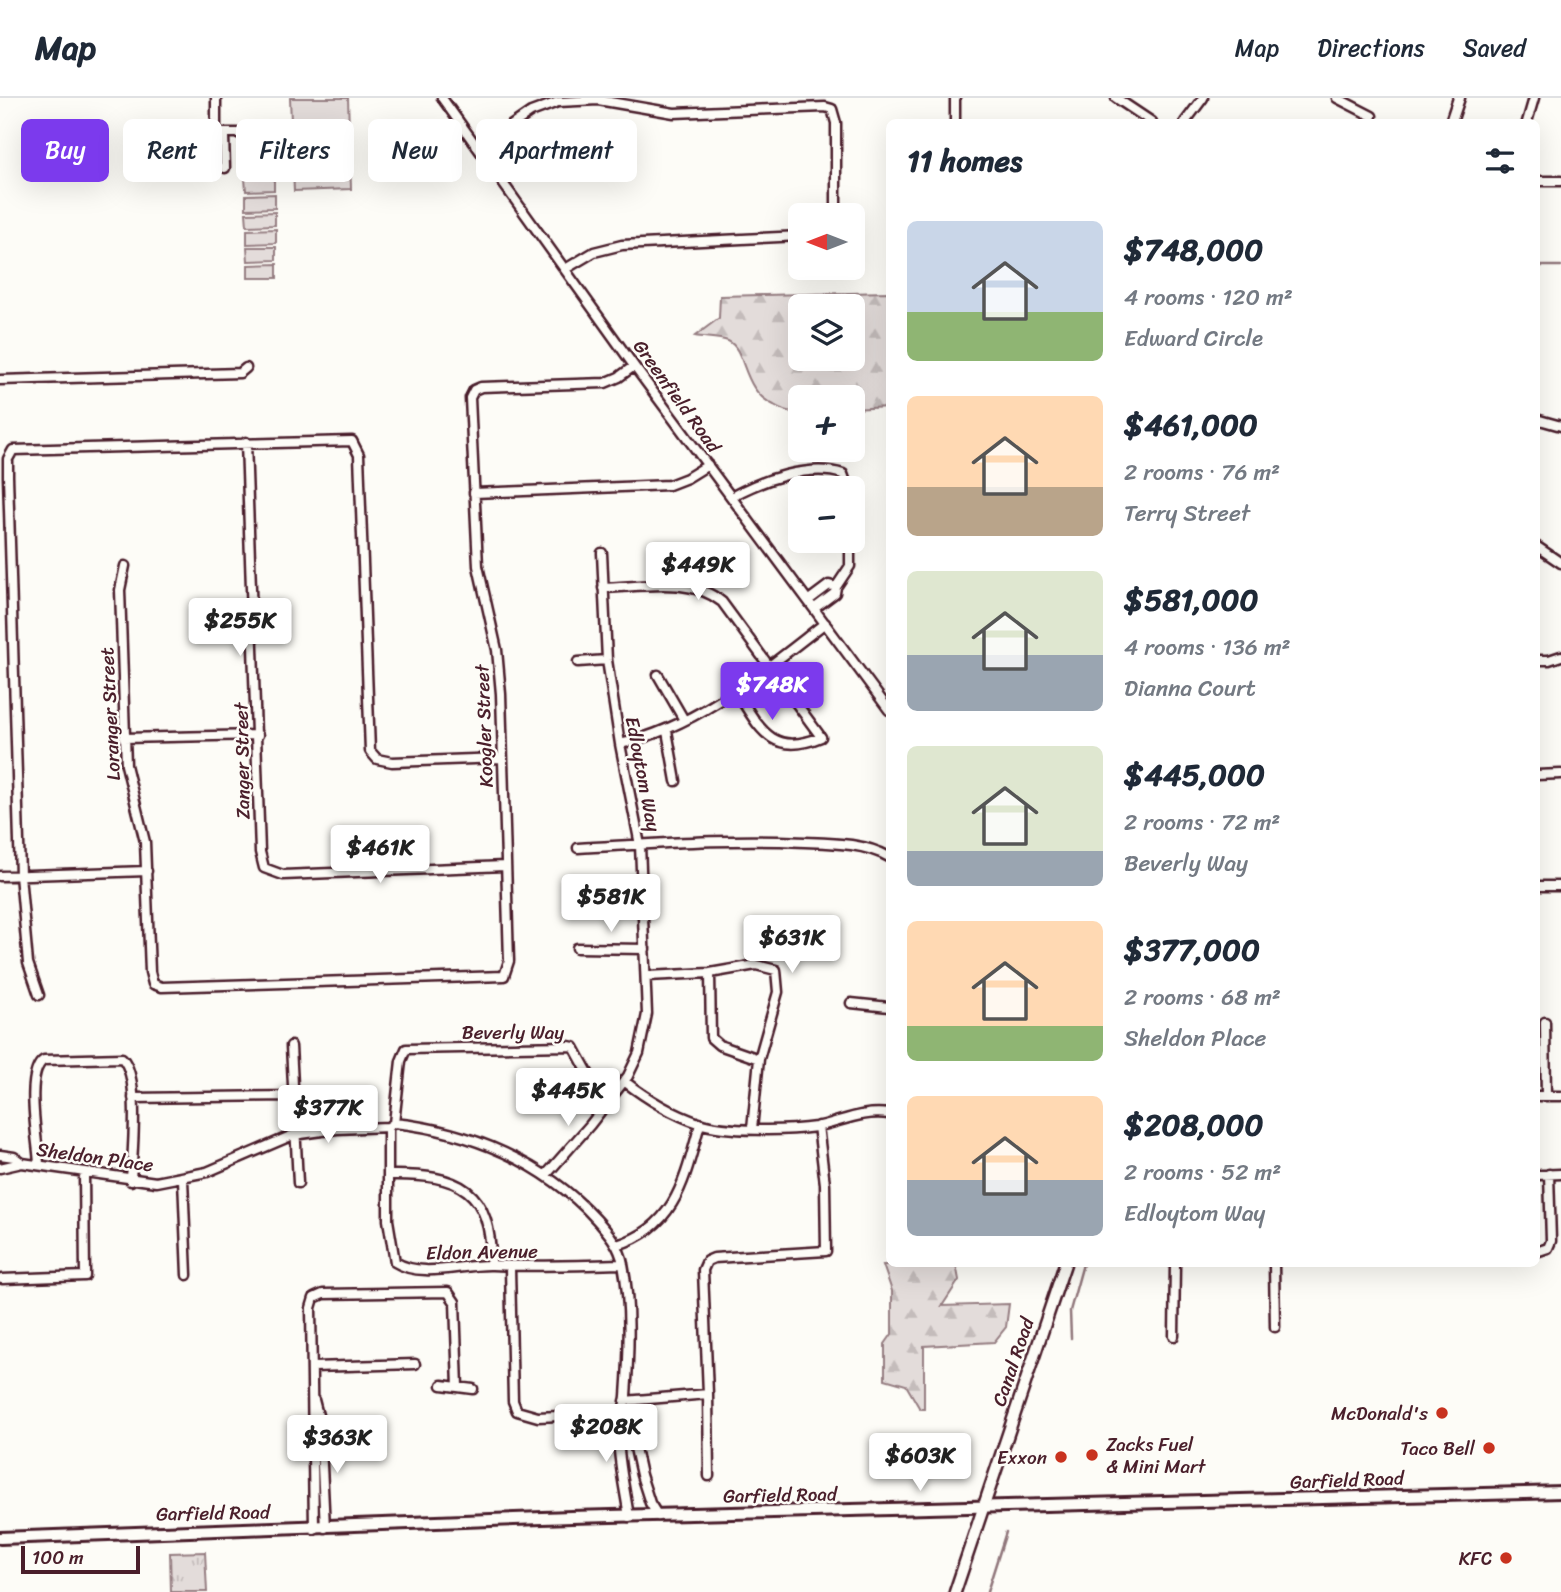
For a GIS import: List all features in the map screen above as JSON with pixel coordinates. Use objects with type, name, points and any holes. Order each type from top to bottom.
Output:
[{"type":"main road","name":"Garfield Road","points":[[0,1538],[982,1506],[1561,1492]]},
{"type":"street","points":[[216,98],[216,119]]},
{"type":"street","name":"Greenfield Road","points":[[442,98],[476,145]]},
{"type":"street","points":[[955,98],[955,119]]},
{"type":"street","points":[[1116,98],[1148,119]]},
{"type":"street","points":[[1187,119],[1203,98]]},
{"type":"street","points":[[1337,98],[1372,116]]},
{"type":"street","points":[[1452,119],[1459,98]]},
{"type":"street","points":[[1528,119],[1534,98]]},
{"type":"street","points":[[521,119],[558,102],[598,100],[655,112],[674,113],[825,107],[832,110],[835,123],[836,203]]},
{"type":"street","points":[[222,134],[225,168]]},
{"type":"street","points":[[1540,181],[1561,181]]},
{"type":"street","name":"Greenfield Road","points":[[503,182],[634,366],[733,496],[886,706]]},
{"type":"street","points":[[566,268],[594,252],[622,245],[788,237]]},
{"type":"street","name":"Koogler Street","points":[[153,984],[170,987],[504,976],[509,961],[501,694],[497,650],[482,589],[474,493],[471,393],[481,387],[605,383],[634,366]]},
{"type":"street","points":[[0,380],[240,373],[246,368]]},
{"type":"street","points":[[1540,420],[1561,426]]},
{"type":"street","points":[[39,995],[28,963],[20,876],[9,454],[23,448],[352,441],[359,455],[367,737],[372,756],[392,762],[501,758]]},
{"type":"street","name":"Zanger Street","points":[[246,443],[260,852],[264,868],[283,875],[505,866]]},
{"type":"street","points":[[474,493],[669,485],[708,465]]},
{"type":"street","points":[[733,496],[778,477],[828,471],[844,476]]},
{"type":"street","points":[[1540,549],[1561,564]]},
{"type":"street","name":"Edloytom Way","points":[[602,553],[607,660],[640,845],[647,976],[646,1025],[634,1065],[610,1099]]},
{"type":"street","points":[[815,608],[835,593],[850,566],[850,553]]},
{"type":"street","name":"Loranger Street","points":[[125,566],[120,590],[124,738],[127,776],[145,842],[150,976],[153,984]]},
{"type":"street","points":[[809,600],[829,585],[836,587]]},
{"type":"street","points":[[603,588],[694,586],[722,602],[821,737],[796,744],[772,740],[762,732],[736,691]]},
{"type":"street","points":[[620,744],[667,731],[736,691],[825,623]]},
{"type":"street","points":[[1540,660],[1561,656]]},
{"type":"street","points":[[578,662],[607,660]]},
{"type":"street","points":[[658,675],[684,720]]},
{"type":"street","points":[[667,731],[676,781]]},
{"type":"street","points":[[124,738],[258,735]]},
{"type":"street","points":[[1540,775],[1561,774]]},
{"type":"street","points":[[578,848],[756,839],[834,844],[864,848],[886,856]]},
{"type":"street","points":[[0,876],[147,871]]},
{"type":"street","points":[[1540,886],[1561,886]]},
{"type":"street","points":[[577,948],[645,949]]},
{"type":"street","points":[[647,976],[710,973],[756,965],[776,970],[778,992],[759,1059],[752,1129]]},
{"type":"street","points":[[710,973],[711,1038],[719,1045],[759,1059]]},
{"type":"street","points":[[851,1003],[886,1007]]},
{"type":"street","points":[[1545,1022],[1541,1096],[1561,1096]]},
{"type":"street","name":"Beverly Way","points":[[391,1125],[401,1061],[406,1049],[569,1045],[574,1048],[593,1080],[610,1099]]},
{"type":"street","points":[[291,1046],[293,1135],[298,1183]]},
{"type":"street","points":[[39,1164],[33,1077],[38,1063],[44,1060],[122,1058],[130,1071],[133,1098],[131,1181]]},
{"type":"street","points":[[624,1081],[647,1098],[700,1124],[752,1129],[818,1126],[857,1114],[886,1114]]},
{"type":"street","points":[[133,1098],[293,1096]]},
{"type":"street","points":[[546,1175],[610,1099]]},
{"type":"street","points":[[629,1517],[618,1440],[625,1401],[628,1335],[623,1264],[617,1245],[651,1229],[667,1212],[682,1183],[700,1124]]},
{"type":"street","name":"Sheldon Place","points":[[0,1168],[22,1163],[39,1164],[131,1181],[183,1179],[293,1135],[391,1125],[456,1134],[546,1175],[589,1211],[617,1245]]},
{"type":"street","name":"Eldon Avenue","points":[[391,1125],[388,1220],[395,1262],[420,1270],[491,1265],[510,1268],[623,1264]]},
{"type":"street","points":[[709,1476],[703,1270],[707,1261],[714,1258],[826,1251],[825,1184],[818,1126]]},
{"type":"street","name":"Sheldon Place","points":[[0,1155],[14,1157],[22,1163]]},
{"type":"street","points":[[2,1279],[85,1276],[84,1174]]},
{"type":"street","points":[[1540,1251],[1548,1248],[1551,1241],[1549,1174]]},
{"type":"street","points":[[1540,1175],[1561,1174]]},
{"type":"street","points":[[390,1175],[422,1175],[443,1179],[469,1192],[488,1221],[491,1265]]},
{"type":"street","points":[[183,1179],[187,1275]]},
{"type":"street","name":"Canal Road","points":[[955,1592],[1064,1267]]},
{"type":"street","points":[[1174,1336],[1175,1267]]},
{"type":"street","points":[[1274,1267],[1275,1327]]},
{"type":"street","points":[[510,1268],[513,1401],[517,1411],[538,1417],[622,1413]]},
{"type":"street","points":[[319,1529],[322,1441],[318,1408],[314,1400],[311,1308],[314,1298],[323,1294],[442,1290],[452,1295],[455,1302],[458,1387]]},
{"type":"street","points":[[313,1367],[415,1364]]},
{"type":"street","points":[[442,1385],[473,1389]]},
{"type":"street","points":[[625,1401],[708,1395]]},
{"type":"street","points":[[622,1413],[629,1421],[650,1503],[658,1516]]},
{"type":"green space","points":[[290,98],[348,98],[349,119],[291,119]]},
{"type":"green space","points":[[245,182],[274,182],[274,190],[246,191]]},
{"type":"green space","points":[[294,182],[351,182],[351,189],[294,191]]},
{"type":"green space","points":[[275,194],[275,208],[246,209],[246,195]]},
{"type":"green space","points":[[275,212],[275,225],[247,226],[246,213]]},
{"type":"green space","points":[[276,229],[276,243],[247,244],[247,230]]},
{"type":"green space","points":[[247,247],[276,247],[276,260],[248,261]]},
{"type":"green space","points":[[277,264],[277,278],[248,278],[248,265]]},
{"type":"green space","points":[[886,292],[886,407],[865,408],[865,385],[788,385],[786,411],[763,398],[756,390],[739,353],[728,341],[695,336],[719,318],[720,296],[788,294],[788,371],[865,371],[865,294],[805,294]]},
{"type":"green space","points":[[883,1265],[957,1267],[959,1280],[942,1306],[1009,1304],[1006,1327],[994,1342],[924,1346],[924,1409],[920,1409],[906,1385],[885,1379],[885,1344],[892,1334],[892,1291]]},
{"type":"green space","points":[[205,1552],[207,1592],[171,1592],[170,1553]]},
{"type":"waterway","points":[[1540,266],[1561,266]]},
{"type":"waterway","points":[[1071,1338],[1070,1311],[1082,1267]]},
{"type":"waterway","points":[[987,1592],[1006,1532]]},
{"type":"place","name":"McDonald's","points":[[1442,1413]]},
{"type":"place","name":"Taco Bell","points":[[1489,1448]]},
{"type":"place","name":"Zacks Fuel & Mini Mart","points":[[1092,1455]]},
{"type":"place","name":"Exxon","points":[[1061,1457]]},
{"type":"place","name":"KFC","points":[[1506,1558]]}]
